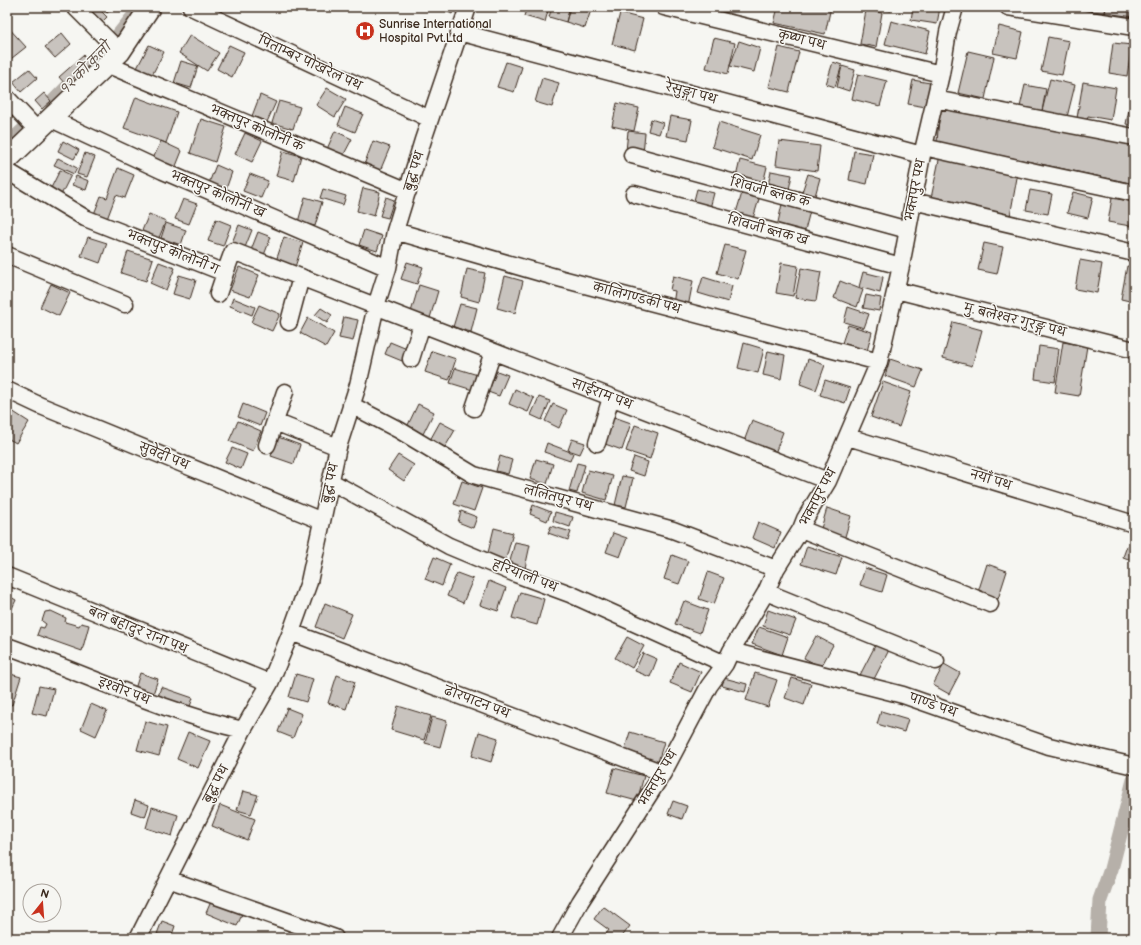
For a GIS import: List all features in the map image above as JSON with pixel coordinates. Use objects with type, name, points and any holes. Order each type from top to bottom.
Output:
[{"type":"street","points":[[76,7],[89,20],[115,56]]},
{"type":"street","points":[[7,160],[37,124],[115,56],[150,7]]},
{"type":"street","name":"पिताम्बर पोखरेल पथ","points":[[191,7],[430,119]]},
{"type":"street","name":"बुद्ध पथ","points":[[138,938],[243,730],[270,683],[309,582],[338,447],[358,385],[376,306],[388,268],[396,231],[430,119],[468,7]]},
{"type":"street","name":"कृष्ण पथ","points":[[664,7],[941,74]]},
{"type":"street","name":"भक्तपुर पथ","points":[[566,936],[580,902],[663,772],[709,686],[728,657],[766,592],[776,569],[828,481],[848,437],[879,362],[896,290],[923,151],[941,74],[948,32],[955,7]]},
{"type":"street","points":[[1008,7],[1134,27]]},
{"type":"street","name":"रेसुङ्गा पथ","points":[[459,32],[923,151],[1040,173],[1134,193]]},
{"type":"street","name":"भक्तपुर कोलोनी क","points":[[115,56],[408,191]]},
{"type":"street","points":[[7,98],[37,124]]},
{"type":"street","points":[[935,99],[1134,137]]},
{"type":"street","name":"भक्तपुर कोलोनी ख","points":[[37,124],[163,171],[388,268]]},
{"type":"street","name":"शिवजी ब्लक क","points":[[632,155],[908,230]]},
{"type":"street","name":"भक्तपुर कोलोनी ग","points":[[7,171],[85,218],[225,273],[233,251],[376,306]]},
{"type":"street","name":"शिवजी ब्लक ख","points":[[634,194],[901,266]]},
{"type":"street","points":[[913,201],[1134,253]]},
{"type":"street","name":"कालिगण्डकी पथ","points":[[396,231],[562,279],[879,362]]},
{"type":"street","points":[[7,255],[126,304]]},
{"type":"street","points":[[218,294],[225,273]]},
{"type":"street","points":[[289,322],[301,277]]},
{"type":"street","name":"मु. बलेश्वर गुरङ्ग पथ","points":[[896,290],[1134,350]]},
{"type":"street","name":"साईराम पथ","points":[[376,306],[828,481]]},
{"type":"street","points":[[411,359],[422,324]]},
{"type":"street","points":[[474,408],[493,352]]},
{"type":"street","name":"सुवेदी पथ","points":[[7,390],[41,406],[322,521]]},
{"type":"street","points":[[267,445],[285,392]]},
{"type":"street","points":[[597,443],[611,398]]},
{"type":"street","name":"ललितपुर पथ","points":[[351,405],[399,430],[474,475],[673,530],[776,569]]},
{"type":"street","points":[[275,422],[338,447]]},
{"type":"street","name":"नयाँ पथ","points":[[848,437],[1134,524]]},
{"type":"street","name":"हरियाली पथ","points":[[330,482],[449,546],[516,574],[728,657]]},
{"type":"street","points":[[801,529],[990,604]]},
{"type":"street","name":"बल बहादुर राना पथ","points":[[7,576],[270,683]]},
{"type":"street","points":[[766,592],[936,661]]},
{"type":"street","name":"ढोरपाटन पथ","points":[[290,632],[663,772]]},
{"type":"street","name":"इश्वोर पथ","points":[[7,646],[157,704],[224,726],[243,730]]},
{"type":"street","name":"पाण्डे पथ","points":[[728,657],[903,695],[1049,746],[1133,765]]},
{"type":"street","points":[[168,879],[335,938]]},
{"type":"building","points":[[82,7],[97,7],[107,17],[100,24]]},
{"type":"building","points":[[102,7],[115,7],[107,13]]},
{"type":"building","points":[[437,7],[455,7],[452,14]]},
{"type":"building","points":[[527,7],[549,7],[545,22],[524,16]]},
{"type":"building","points":[[552,7],[570,7],[566,22],[549,17]]},
{"type":"building","points":[[570,7],[592,7],[585,28],[566,22]]},
{"type":"building","points":[[717,7],[729,7],[728,12],[717,9]]},
{"type":"building","points":[[778,7],[831,7],[825,34],[774,23]]},
{"type":"building","points":[[869,7],[892,7],[891,11]]},
{"type":"building","points":[[913,7],[940,7],[937,24],[911,20]]},
{"type":"building","points":[[1054,7],[1106,7],[1105,13]]},
{"type":"building","points":[[1106,7],[1134,7],[1134,17],[1105,13]]},
{"type":"building","points":[[866,10],[882,13],[876,47],[860,44]]},
{"type":"building","points":[[620,13],[643,19],[635,50],[612,44]]},
{"type":"building","points":[[891,21],[930,31],[925,54],[885,44]]},
{"type":"building","points":[[7,26],[26,47],[7,62]]},
{"type":"building","points":[[999,26],[1023,32],[1017,58],[993,53]]},
{"type":"building","points":[[62,33],[71,44],[55,58],[45,47]]},
{"type":"building","points":[[190,35],[219,53],[207,71],[179,53]]},
{"type":"building","points":[[1048,37],[1069,41],[1062,75],[1041,71]]},
{"type":"building","points":[[714,38],[735,43],[728,74],[706,68]]},
{"type":"building","points":[[739,41],[760,48],[754,72],[730,66]]},
{"type":"building","points":[[1113,43],[1132,45],[1127,76],[1109,73]]},
{"type":"building","points":[[149,45],[164,52],[152,75],[137,68]]},
{"type":"building","points":[[229,45],[244,52],[232,77],[217,69]]},
{"type":"building","points":[[779,47],[799,52],[789,92],[769,87]]},
{"type":"building","points":[[968,51],[994,57],[985,99],[958,93]]},
{"type":"building","points":[[84,55],[91,63],[66,85],[59,77]]},
{"type":"building","points":[[181,61],[198,66],[191,88],[174,83]]},
{"type":"building","points":[[506,62],[522,67],[514,92],[497,87]]},
{"type":"building","points":[[833,62],[842,65],[835,87],[826,84]]},
{"type":"building","points":[[842,66],[855,70],[849,91],[837,87]]},
{"type":"building","points":[[29,69],[37,78],[21,92],[13,82]]},
{"type":"building","points":[[858,74],[887,81],[880,106],[852,99]]},
{"type":"building","points":[[542,78],[559,83],[552,107],[535,102]]},
{"type":"building","points":[[1050,79],[1075,85],[1067,117],[1042,111]]},
{"type":"building","points":[[913,80],[930,83],[926,107],[908,104]]},
{"type":"building","points":[[1083,82],[1116,88],[1111,120],[1088,116],[1087,120],[1077,118]]},
{"type":"building","points":[[1025,85],[1046,89],[1042,111],[1020,107]]},
{"type":"building","points":[[1134,86],[1134,126],[1126,124]]},
{"type":"building","points":[[327,88],[346,99],[335,117],[316,105]]},
{"type":"building","points":[[44,93],[51,101],[42,109],[35,101]]},
{"type":"building","points":[[260,95],[276,102],[267,122],[252,116]]},
{"type":"building","points":[[136,97],[177,112],[166,143],[124,128]]},
{"type":"building","points":[[279,101],[300,107],[293,129],[272,123]]},
{"type":"building","points":[[617,103],[639,108],[634,131],[612,126]]},
{"type":"building","points":[[345,107],[363,114],[355,132],[338,125]]},
{"type":"building","points":[[940,107],[1134,142],[1134,184],[937,142]]},
{"type":"building","points":[[670,116],[692,120],[688,140],[666,136]]},
{"type":"building","points":[[201,119],[226,127],[215,162],[190,153]]},
{"type":"building","points":[[651,119],[663,123],[659,134],[648,131]]},
{"type":"building","points":[[719,122],[760,135],[752,160],[712,147]]},
{"type":"building","points":[[335,131],[352,139],[343,156],[327,149]]},
{"type":"building","points":[[628,131],[645,133],[643,153],[626,151]]},
{"type":"building","points":[[245,133],[262,141],[252,162],[235,154]]},
{"type":"building","points":[[63,141],[79,150],[74,159],[58,151]]},
{"type":"building","points":[[161,141],[182,151],[174,171],[152,161]]},
{"type":"building","points":[[373,141],[390,147],[380,171],[364,165]]},
{"type":"building","points":[[779,141],[820,146],[817,171],[776,165]]},
{"type":"building","points":[[283,151],[301,156],[294,181],[276,176]]},
{"type":"building","points":[[854,151],[873,154],[867,184],[849,180]]},
{"type":"building","points":[[85,153],[95,157],[87,177],[77,174]]},
{"type":"building","points":[[940,155],[1018,172],[1009,222],[930,203]]},
{"type":"building","points":[[58,158],[77,168],[74,174],[54,165]]},
{"type":"building","points":[[740,160],[767,167],[763,183],[736,177]]},
{"type":"building","points":[[216,165],[232,172],[226,189],[209,183]]},
{"type":"building","points":[[118,168],[134,175],[125,198],[116,195],[107,219],[94,214],[101,196],[107,198]]},
{"type":"building","points":[[60,170],[71,175],[61,195],[50,190]]},
{"type":"building","points":[[771,171],[792,175],[787,199],[766,194]]},
{"type":"building","points":[[250,174],[268,181],[261,198],[243,191]]},
{"type":"building","points":[[808,174],[820,178],[815,196],[802,192]]},
{"type":"building","points":[[76,176],[89,181],[86,190],[72,185]]},
{"type":"building","points":[[363,188],[380,192],[374,216],[357,211]]},
{"type":"building","points":[[323,189],[346,196],[343,205],[320,198]]},
{"type":"building","points":[[697,189],[714,193],[709,212],[692,208]]},
{"type":"building","points":[[1030,190],[1052,194],[1048,214],[1026,210]]},
{"type":"building","points":[[1073,192],[1093,197],[1088,218],[1067,213]]},
{"type":"building","points":[[742,193],[759,199],[752,222],[735,216]]},
{"type":"building","points":[[305,197],[322,202],[315,226],[298,222]]},
{"type":"building","points":[[386,197],[394,200],[388,218],[380,216]]},
{"type":"building","points":[[1112,198],[1134,202],[1130,226],[1108,222]]},
{"type":"building","points":[[183,199],[197,204],[189,224],[175,219]]},
{"type":"building","points":[[782,204],[810,211],[804,234],[777,227]]},
{"type":"building","points":[[149,214],[166,221],[158,240],[141,233]]},
{"type":"building","points":[[216,219],[231,225],[223,246],[208,241]]},
{"type":"building","points":[[166,223],[186,230],[181,245],[161,238]]},
{"type":"building","points":[[239,225],[252,230],[244,250],[231,245]]},
{"type":"building","points":[[364,230],[382,236],[377,251],[359,245]]},
{"type":"building","points":[[258,232],[271,237],[264,255],[251,250]]},
{"type":"building","points":[[88,237],[107,243],[100,263],[81,256]]},
{"type":"building","points":[[284,237],[303,243],[295,267],[276,261]]},
{"type":"building","points":[[984,243],[1003,247],[997,274],[978,270]]},
{"type":"building","points":[[725,245],[746,250],[738,279],[717,273]]},
{"type":"building","points":[[128,251],[153,259],[146,281],[121,273]]},
{"type":"building","points":[[1080,260],[1102,264],[1097,293],[1075,289]]},
{"type":"building","points":[[159,262],[175,268],[166,290],[150,283]]},
{"type":"building","points":[[407,262],[423,267],[417,284],[401,279]]},
{"type":"building","points":[[781,263],[798,266],[793,296],[776,293]]},
{"type":"building","points":[[1127,266],[1134,267],[1134,302],[1121,299]]},
{"type":"building","points":[[239,267],[259,275],[250,297],[230,290]]},
{"type":"building","points":[[801,268],[821,272],[816,301],[795,298]]},
{"type":"building","points":[[467,269],[485,273],[479,302],[461,297]]},
{"type":"building","points":[[863,272],[883,277],[880,293],[859,287]]},
{"type":"building","points":[[179,275],[196,280],[190,299],[173,294]]},
{"type":"building","points":[[505,276],[523,281],[515,313],[497,308]]},
{"type":"building","points":[[673,276],[693,281],[688,307],[673,304],[675,291],[670,290]]},
{"type":"building","points":[[703,277],[732,286],[728,302],[698,293]]},
{"type":"building","points":[[840,281],[863,290],[857,307],[834,298]]},
{"type":"building","points":[[51,284],[70,293],[59,316],[40,307]]},
{"type":"building","points":[[419,285],[438,291],[430,318],[411,312]]},
{"type":"building","points":[[866,295],[881,298],[879,311],[863,308]]},
{"type":"building","points":[[233,298],[255,307],[252,315],[230,306]]},
{"type":"building","points":[[460,304],[477,308],[471,332],[453,327]]},
{"type":"building","points":[[259,305],[280,314],[272,331],[251,322]]},
{"type":"building","points":[[848,307],[869,314],[864,328],[844,322]]},
{"type":"building","points":[[321,308],[332,315],[327,323],[315,315]]},
{"type":"building","points":[[344,317],[358,320],[353,341],[339,338]]},
{"type":"building","points":[[308,318],[334,333],[326,347],[300,333]]},
{"type":"building","points":[[953,322],[982,330],[972,366],[943,358]]},
{"type":"building","points":[[848,325],[872,332],[867,351],[842,343]]},
{"type":"building","points":[[390,342],[407,349],[402,361],[385,354]]},
{"type":"building","points":[[1063,342],[1087,346],[1079,396],[1055,392]]},
{"type":"building","points":[[744,343],[764,349],[758,373],[738,368]]},
{"type":"building","points":[[1039,346],[1059,349],[1055,382],[1035,379]]},
{"type":"building","points":[[432,351],[456,359],[449,380],[425,372]]},
{"type":"building","points":[[768,351],[785,355],[781,379],[763,375]]},
{"type":"building","points":[[808,359],[825,365],[816,390],[800,384]]},
{"type":"building","points":[[890,359],[923,370],[916,387],[885,376]]},
{"type":"building","points":[[455,368],[481,376],[476,391],[450,383]]},
{"type":"building","points":[[497,371],[508,375],[499,396],[488,392]]},
{"type":"building","points":[[825,380],[850,388],[845,403],[820,395]]},
{"type":"building","points":[[883,382],[911,392],[899,427],[871,417]]},
{"type":"building","points":[[515,389],[534,398],[528,412],[509,404]]},
{"type":"building","points":[[539,397],[550,401],[542,420],[531,415]]},
{"type":"building","points":[[243,404],[265,413],[260,426],[238,417]]},
{"type":"building","points":[[418,404],[434,412],[423,434],[407,427]]},
{"type":"building","points":[[553,404],[567,410],[559,428],[545,421]]},
{"type":"building","points":[[12,411],[29,422],[16,443],[7,438],[7,418]]},
{"type":"building","points":[[614,417],[631,423],[622,450],[605,444]]},
{"type":"building","points":[[752,420],[783,432],[774,456],[743,444]]},
{"type":"building","points":[[238,421],[261,431],[253,451],[229,441]]},
{"type":"building","points":[[440,422],[455,430],[444,449],[430,440]]},
{"type":"building","points":[[635,425],[658,433],[650,459],[626,451]]},
{"type":"building","points":[[278,437],[300,445],[294,464],[271,456]]},
{"type":"building","points":[[572,439],[585,443],[580,454],[568,450]]},
{"type":"building","points":[[547,443],[573,453],[570,461],[544,452]]},
{"type":"building","points":[[232,448],[247,454],[241,469],[225,462]]},
{"type":"building","points":[[398,455],[414,465],[404,481],[388,470]]},
{"type":"building","points":[[500,456],[512,460],[508,474],[496,471]]},
{"type":"building","points":[[634,457],[648,462],[644,476],[629,471]]},
{"type":"building","points":[[536,459],[553,464],[547,484],[530,479]]},
{"type":"building","points":[[577,463],[585,465],[577,493],[569,491]]},
{"type":"building","points":[[588,470],[613,476],[606,500],[582,493]]},
{"type":"building","points":[[622,476],[633,478],[626,507],[615,505]]},
{"type":"building","points":[[462,481],[482,488],[474,511],[454,504]]},
{"type":"building","points":[[533,505],[551,512],[547,521],[530,514]]},
{"type":"building","points":[[827,508],[851,516],[844,540],[820,532]]},
{"type":"building","points":[[461,511],[477,517],[473,528],[458,522]]},
{"type":"building","points":[[555,512],[573,517],[570,527],[553,521]]},
{"type":"building","points":[[758,522],[781,532],[775,548],[752,538]]},
{"type":"building","points":[[551,526],[571,532],[568,540],[548,533]]},
{"type":"building","points":[[494,528],[513,533],[505,562],[487,557]]},
{"type":"building","points":[[613,533],[627,538],[620,557],[606,552]]},
{"type":"building","points":[[515,542],[530,545],[525,568],[509,565]]},
{"type":"building","points":[[807,546],[842,557],[836,575],[801,564]]},
{"type":"building","points":[[1127,546],[1134,549],[1134,561],[1123,557]]},
{"type":"building","points":[[672,555],[688,561],[679,584],[664,579]]},
{"type":"building","points":[[434,557],[450,564],[442,586],[425,579]]},
{"type":"building","points":[[987,564],[1007,571],[998,599],[978,592]]},
{"type":"building","points":[[865,568],[887,575],[882,592],[860,585]]},
{"type":"building","points":[[708,572],[724,578],[714,604],[699,599]]},
{"type":"building","points":[[457,573],[473,579],[463,603],[447,596]]},
{"type":"building","points":[[489,581],[506,588],[498,611],[480,605]]},
{"type":"building","points":[[520,592],[544,599],[537,625],[512,618]]},
{"type":"building","points":[[7,595],[16,600],[7,619]]},
{"type":"building","points":[[684,601],[708,610],[700,633],[675,624]]},
{"type":"building","points":[[325,603],[352,614],[342,638],[316,627]]},
{"type":"building","points":[[768,610],[796,620],[790,635],[763,626]]},
{"type":"building","points":[[51,611],[66,618],[65,622],[79,626],[81,623],[89,625],[82,651],[37,635],[40,627],[44,628],[46,624],[42,621],[45,612]]},
{"type":"building","points":[[759,627],[788,637],[782,655],[752,644]]},
{"type":"building","points":[[816,636],[833,645],[821,667],[804,658]]},
{"type":"building","points":[[627,637],[644,646],[632,668],[615,658]]},
{"type":"building","points":[[876,644],[889,650],[873,681],[860,675]]},
{"type":"building","points":[[643,653],[657,659],[650,677],[635,671]]},
{"type":"building","points":[[679,662],[701,672],[692,692],[670,683]]},
{"type":"building","points":[[944,664],[960,673],[949,694],[933,685]]},
{"type":"building","points":[[7,673],[21,677],[12,705],[7,703]]},
{"type":"building","points":[[140,673],[158,679],[153,694],[135,689]]},
{"type":"building","points":[[755,673],[777,680],[768,707],[746,700]]},
{"type":"building","points":[[296,674],[313,679],[306,702],[289,697]]},
{"type":"building","points":[[337,675],[355,682],[346,709],[328,703]]},
{"type":"building","points":[[724,678],[747,684],[745,692],[722,686]]},
{"type":"building","points":[[792,678],[811,684],[804,705],[785,698]]},
{"type":"building","points":[[39,686],[54,689],[47,716],[32,713]]},
{"type":"building","points":[[161,687],[193,698],[188,712],[157,700]]},
{"type":"building","points":[[91,704],[107,711],[96,736],[81,729]]},
{"type":"building","points":[[398,706],[431,716],[424,740],[391,730]]},
{"type":"building","points":[[287,708],[302,714],[293,738],[278,732]]},
{"type":"building","points":[[881,711],[908,719],[904,732],[877,724]]},
{"type":"building","points":[[432,717],[447,721],[440,747],[425,743]]},
{"type":"building","points":[[145,721],[167,727],[159,756],[137,750]]},
{"type":"building","points":[[188,732],[210,741],[198,768],[177,759]]},
{"type":"building","points":[[479,732],[498,738],[491,762],[472,756]]},
{"type":"building","points":[[630,732],[664,742],[657,765],[623,755]]},
{"type":"building","points":[[614,768],[644,776],[637,801],[607,793]]},
{"type":"building","points":[[243,791],[258,795],[251,814],[237,810]]},
{"type":"building","points":[[135,800],[149,805],[145,817],[131,812]]},
{"type":"building","points":[[673,801],[687,806],[682,819],[668,814]]},
{"type":"building","points":[[220,805],[255,819],[247,840],[212,826]]},
{"type":"building","points":[[152,807],[178,815],[172,836],[146,828]]},
{"type":"building","points":[[213,897],[244,910],[237,926],[206,913]]},
{"type":"building","points":[[603,906],[630,926],[621,938],[603,938],[609,930],[594,919]]},
{"type":"building","points":[[162,921],[175,926],[171,938],[157,934]]},
{"type":"waterway","name":"१२ को कुलो","points":[[52,103],[118,36],[134,16]]},
{"type":"waterway","name":"१२ को कुलो","points":[[7,145],[28,126]]},
{"type":"waterway","points":[[1098,938],[1100,900],[1111,869],[1134,780]]},
{"type":"place","name":"Sunrise International Hospital Pvt.Ltd","points":[[365,31]]}]
